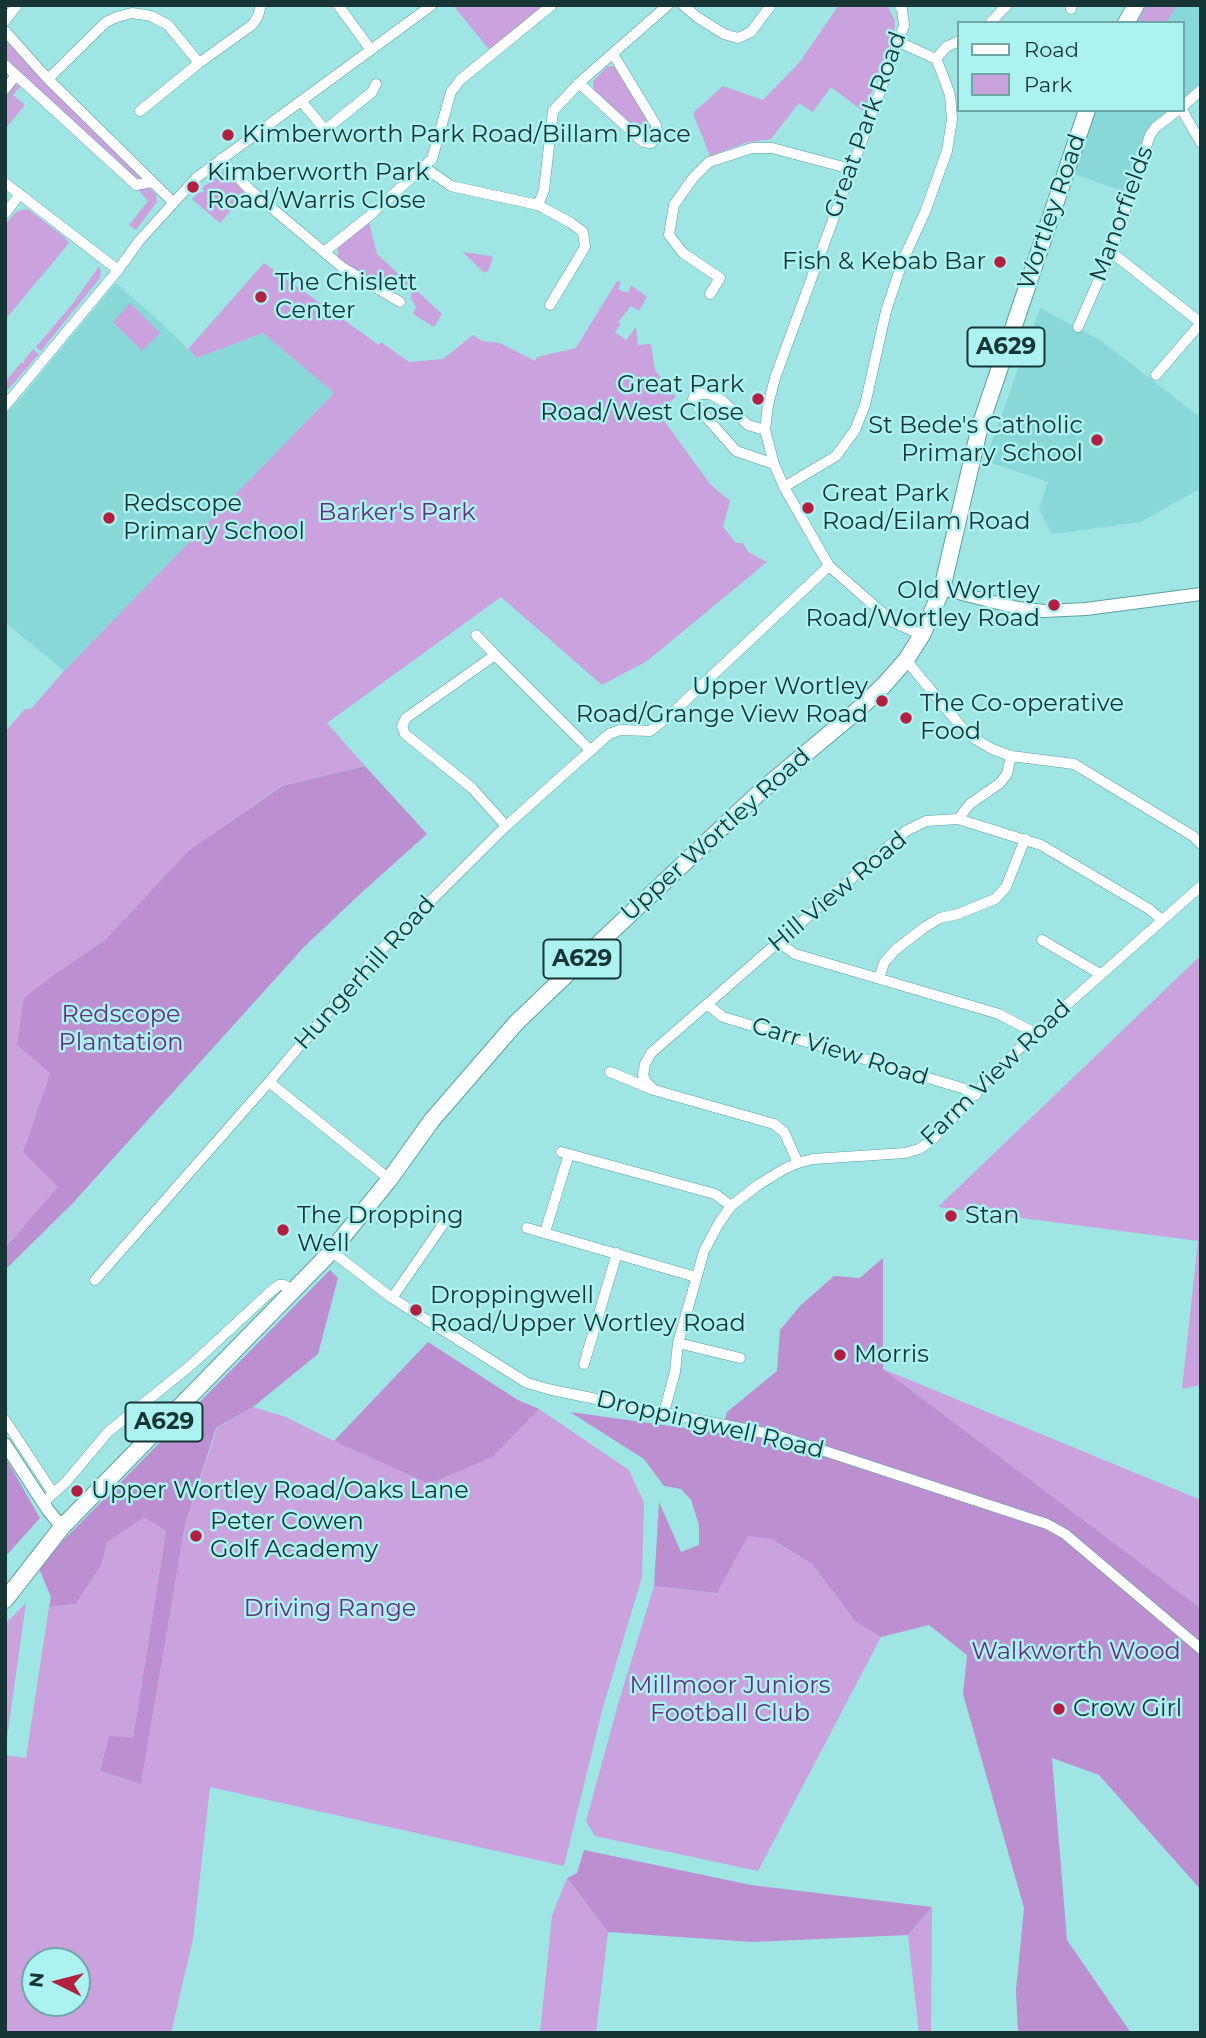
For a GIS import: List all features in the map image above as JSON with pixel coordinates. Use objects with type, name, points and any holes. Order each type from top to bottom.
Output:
[{"type":"main road","points":[[1127,21],[1136,5]]},
{"type":"main road","name":"Wortley Road","points":[[922,635],[942,589],[980,426],[1086,112]]},
{"type":"main road","name":"Upper Wortley Road","points":[[5,1600],[62,1527],[331,1251],[389,1180],[432,1120],[516,1023],[761,791],[859,709],[906,660],[922,635]]},
{"type":"street","points":[[5,21],[17,5]]},
{"type":"street","points":[[140,111],[199,63],[252,25],[261,5]]},
{"type":"street","points":[[338,5],[371,50]]},
{"type":"street","points":[[5,406],[118,270],[138,241],[196,178],[432,5]]},
{"type":"street","points":[[324,252],[368,218],[432,159],[451,92],[460,80],[552,5]]},
{"type":"street","points":[[538,205],[544,190],[553,111],[579,83],[668,5]]},
{"type":"street","points":[[683,5],[724,34],[738,38],[751,32],[771,5]]},
{"type":"street","name":"Great Park Road","points":[[899,5],[904,26],[899,42],[775,378],[765,430],[774,464],[784,487],[829,566],[893,622],[922,635]]},
{"type":"street","points":[[992,21],[1007,5]]},
{"type":"street","points":[[48,79],[106,22],[132,13],[151,16],[168,25],[199,63]]},
{"type":"street","points":[[5,31],[48,79],[173,202]]},
{"type":"street","points":[[936,60],[946,47],[958,41]]},
{"type":"street","points":[[784,487],[836,456],[855,430],[865,405],[886,311],[903,260],[925,212],[947,151],[952,119],[950,95],[936,60],[899,42]]},
{"type":"street","points":[[579,83],[643,142],[651,143],[658,137],[656,125],[613,54]]},
{"type":"street","points":[[5,65],[136,185],[152,182]]},
{"type":"street","points":[[5,89],[16,75]]},
{"type":"street","points":[[301,101],[326,130],[372,92],[376,84]]},
{"type":"street","name":"Manorfields","points":[[1185,105],[1201,90]]},
{"type":"street","name":"Manorfields","points":[[1078,327],[1111,252],[1150,135],[1156,127],[1177,112]]},
{"type":"street","points":[[1183,112],[1201,143]]},
{"type":"street","points":[[710,294],[720,278],[683,253],[669,235],[674,205],[693,178],[709,162],[752,148],[772,148],[851,169]]},
{"type":"street","points":[[221,159],[249,190],[324,252],[351,273],[400,302]]},
{"type":"street","points":[[424,167],[451,186],[538,205],[571,222],[583,232],[585,247],[550,305]]},
{"type":"street","points":[[5,183],[118,270]]},
{"type":"street","points":[[5,214],[20,194]]},
{"type":"street","points":[[1111,252],[1201,323],[1156,375]]},
{"type":"street","points":[[765,430],[748,425],[723,401],[710,394],[695,394],[693,399],[700,410],[736,451],[774,464]]},
{"type":"street","name":"Hungerhill Road","points":[[94,1280],[269,1082],[380,951],[506,825],[609,734],[620,730],[650,731],[670,715],[829,566]]},
{"type":"street","points":[[942,589],[1044,611],[1086,609],[1201,594]]},
{"type":"street","points":[[476,635],[590,751]]},
{"type":"street","points":[[495,655],[407,718],[402,726],[405,734],[472,788],[506,825]]},
{"type":"street","points":[[906,660],[963,729],[975,739],[1011,756],[1074,764],[1193,836],[1201,844]]},
{"type":"street","points":[[958,819],[970,804],[1000,783],[1007,774],[1011,756]]},
{"type":"street","name":"Hill View Road","points":[[654,1090],[643,1075],[651,1053],[906,831],[926,821],[958,819],[1041,845],[1149,909],[1161,919]]},
{"type":"street","points":[[879,978],[884,963],[895,950],[925,927],[940,918],[995,899],[1006,887],[1025,839]]},
{"type":"street","name":"Farm View Road","points":[[664,1412],[675,1371],[678,1343],[704,1251],[731,1206],[783,1168],[798,1163],[813,1159],[905,1153],[932,1141],[1035,1033],[1201,886]]},
{"type":"street","points":[[1042,940],[1100,974]]},
{"type":"street","points":[[778,942],[795,954],[999,1014],[1035,1033]]},
{"type":"street","name":"Carr View Road","points":[[708,1004],[723,1017],[976,1094]]},
{"type":"street","points":[[610,1072],[654,1090],[774,1124],[784,1132],[798,1163]]},
{"type":"street","points":[[269,1082],[389,1180]]},
{"type":"street","points":[[545,1232],[565,1153],[715,1194],[731,1206]]},
{"type":"street","points":[[391,1298],[444,1223]]},
{"type":"street","points":[[527,1228],[696,1277]]},
{"type":"street","name":"Droppingwell Road","points":[[331,1251],[391,1298],[527,1383],[779,1436],[1047,1524],[1065,1534],[1201,1649]]},
{"type":"street","points":[[584,1364],[617,1253]]},
{"type":"street","points":[[48,1498],[66,1482],[108,1432],[190,1366],[269,1293],[284,1284],[293,1291]]},
{"type":"street","points":[[678,1343],[740,1358]]},
{"type":"street","points":[[5,1420],[62,1527]]},
{"type":"street","points":[[5,1444],[48,1498]]},
{"type":"shaded area","points":[[1136,5],[1201,5],[1201,90],[1185,104],[1185,21],[1127,21]]},
{"type":"shaded area","points":[[1087,112],[1175,112],[1156,127],[1130,194],[1074,174]]},
{"type":"shaded area","name":"Redscope Primary School","points":[[116,283],[197,358],[263,333],[334,393],[64,671],[5,622],[5,414]]},
{"type":"shaded area","name":"St Bede's Catholic Primary School","points":[[1040,308],[1100,340],[1201,418],[1201,488],[1141,522],[1052,534],[1039,510],[1048,482],[985,461]]},
{"type":"green space","points":[[453,5],[545,5],[494,47],[488,48]]},
{"type":"green space","points":[[839,5],[887,5],[895,21],[894,34],[864,112],[831,87],[813,112],[799,103],[771,139],[745,143],[710,156],[693,113],[723,86],[763,100],[799,63]]},
{"type":"green space","points":[[1147,5],[1177,5],[1167,21],[1138,21]]},
{"type":"green space","points":[[5,38],[36,73],[141,178],[135,177],[5,59]]},
{"type":"green space","points":[[607,67],[617,68],[655,131],[653,137],[646,139],[594,91],[593,81]]},
{"type":"green space","points":[[15,84],[21,86],[13,95],[25,105],[5,129],[5,95]]},
{"type":"green space","points":[[223,172],[229,173],[246,193],[220,223],[192,199]]},
{"type":"green space","points":[[147,186],[156,194],[157,202],[136,230],[129,225],[148,201],[137,188]]},
{"type":"green space","points":[[25,209],[69,243],[5,320],[5,225],[16,212]]},
{"type":"green space","points":[[369,222],[377,254],[442,314],[434,327],[413,314],[416,307],[411,299],[412,292],[403,287],[400,291],[381,279],[374,282],[338,258],[338,248]]},
{"type":"green space","points":[[463,252],[491,256],[493,258],[488,271],[484,273]]},
{"type":"green space","name":"Barker's Park","points":[[264,263],[379,345],[381,342],[409,362],[443,359],[473,335],[482,341],[500,343],[535,361],[537,357],[576,348],[617,281],[621,283],[618,289],[628,293],[631,285],[647,297],[639,311],[631,306],[618,322],[621,324],[615,332],[626,340],[636,327],[638,345],[651,344],[655,370],[676,397],[657,411],[710,484],[730,501],[723,527],[736,543],[743,543],[748,552],[767,562],[647,661],[602,685],[501,597],[327,723],[365,766],[281,786],[188,851],[106,939],[58,972],[50,1073],[23,1152],[59,1187],[5,1248],[5,732],[25,709],[31,709],[64,671],[334,393],[263,333],[197,358],[188,349]]},
{"type":"green space","points":[[99,266],[100,278],[41,351],[36,347],[74,302]]},
{"type":"green space","points":[[130,303],[160,333],[142,351],[113,322]]},
{"type":"green space","points":[[33,349],[39,354],[5,393],[5,382],[21,363],[24,363]]},
{"type":"green space","name":"Redscope Plantation","points":[[365,766],[427,834],[304,947],[72,1204],[5,1270],[5,1248],[58,1187],[23,1152],[50,1073],[17,1045],[24,998],[106,939],[188,851],[282,786]]},
{"type":"green space","points":[[1201,955],[1201,1385],[1182,1389],[1198,1241],[938,1207]]},
{"type":"green space","name":"Walkworth Wood","points":[[883,1258],[883,1369],[1201,1610],[1201,1890],[1099,1775],[1052,1758],[1067,1940],[1131,2033],[1018,2033],[1016,1990],[1024,1908],[963,1694],[967,1655],[929,1625],[881,1637],[856,1622],[812,1564],[772,1539],[748,1536],[717,1593],[654,1586],[659,1502],[681,1552],[699,1545],[699,1525],[691,1500],[681,1489],[664,1486],[644,1459],[570,1412],[721,1433],[727,1412],[777,1371],[780,1330],[801,1305],[834,1276],[860,1278]]},
{"type":"green space","points":[[330,1270],[338,1278],[318,1354],[253,1407],[216,1428],[185,1525],[141,1784],[100,1771],[109,1736],[133,1738],[166,1531],[144,1517],[107,1542],[101,1566],[76,1604],[49,1607],[51,1597],[38,1566]]},
{"type":"green space","points":[[428,1342],[518,1400],[539,1409],[493,1457],[429,1484],[334,1441]]},
{"type":"green space","points":[[883,1369],[1201,1500],[1201,1610],[1195,1604]]},
{"type":"green space","name":"Driving Range","points":[[253,1407],[286,1417],[429,1484],[493,1457],[539,1409],[629,1470],[644,1503],[642,1577],[603,1707],[564,1866],[210,1787],[193,1939],[171,2033],[5,2033],[5,1755],[26,1758],[49,1607],[76,1604],[101,1566],[107,1542],[144,1516],[166,1531],[133,1738],[109,1737],[100,1771],[141,1784],[185,1525],[217,1428]]},
{"type":"green space","points":[[5,1457],[40,1518],[5,1557]]},
{"type":"green space","name":"Millmoor Juniors Football Club","points":[[748,1535],[772,1539],[812,1564],[856,1622],[881,1637],[758,1871],[595,1836],[586,1821],[654,1586],[717,1593]]},
{"type":"green space","points":[[26,1603],[5,1752],[5,1624]]},
{"type":"green space","points":[[584,1850],[751,1885],[932,1907],[908,1935],[752,1942],[608,1932],[567,1878],[577,1873]]},
{"type":"green space","points":[[567,1878],[608,1932],[596,2033],[540,2033],[552,1916]]},
{"type":"green space","points":[[932,1907],[931,2033],[919,2033],[908,1935]]},
{"type":"place","name":"Kimberworth Park Road/Billam Place","points":[[228,135]]},
{"type":"place","name":"Kimberworth Park Road/Warris Close","points":[[193,187]]},
{"type":"place","name":"Fish & Kebab Bar","points":[[1000,262]]},
{"type":"place","name":"The Chislett Center","points":[[261,297]]},
{"type":"place","name":"Great Park Road/West Close","points":[[758,399]]},
{"type":"place","name":"St Bede's Catholic Primary School","points":[[1097,440]]},
{"type":"place","name":"Great Park Road/Eilam Road","points":[[808,508]]},
{"type":"place","name":"Redscope Primary School","points":[[109,518]]},
{"type":"place","name":"Old Wortley Road/Wortley Road","points":[[1054,605]]},
{"type":"place","name":"Upper Wortley Road/Grange View Road","points":[[882,701]]},
{"type":"place","name":"The Co-operative Food","points":[[906,718]]},
{"type":"place","name":"Stan","points":[[951,1216]]},
{"type":"place","name":"The Dropping Well","points":[[283,1230]]},
{"type":"place","name":"Droppingwell Road/Upper Wortley Road","points":[[416,1310]]},
{"type":"place","name":"Morris","points":[[840,1355]]},
{"type":"place","name":"Upper Wortley Road/Oaks Lane","points":[[77,1491]]},
{"type":"place","name":"Peter Cowen Golf Academy","points":[[196,1536]]},
{"type":"place","name":"Crow Girl","points":[[1059,1709]]}]
